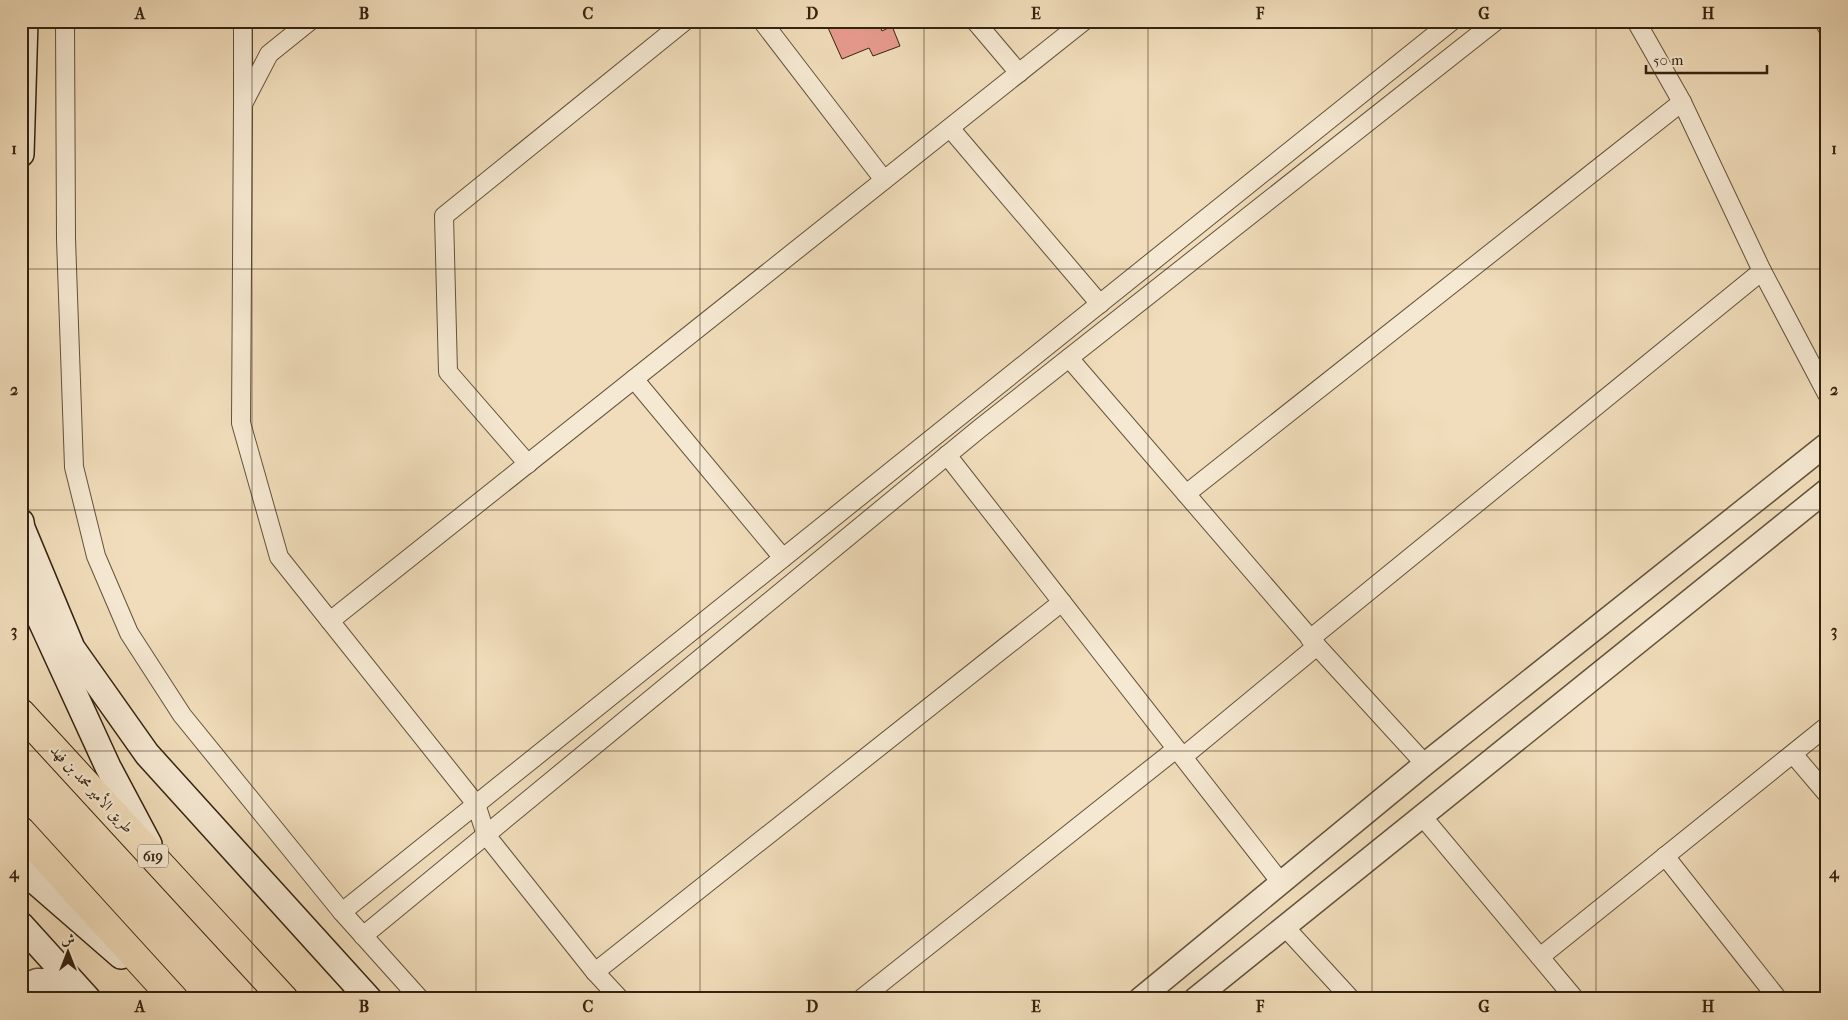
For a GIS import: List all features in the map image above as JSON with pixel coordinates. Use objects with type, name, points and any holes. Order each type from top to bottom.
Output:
[{"type":"highway","name":"طريق الأمير محمد بن فهد","points":[[21,713],[284,999]]},
{"type":"highway","points":[[21,831],[172,999]]},
{"type":"main road","points":[[21,154],[25,21]]},
{"type":"main road","points":[[21,522],[40,619],[108,767],[158,862]]},
{"type":"main road","points":[[22,528],[72,648],[147,754],[369,999]]},
{"type":"main road","points":[[21,869],[172,999]]},
{"type":"main road","points":[[23,932],[72,980],[88,999]]},
{"type":"street","points":[[65,21],[66,239],[74,467],[96,556],[129,633],[182,715],[342,912],[420,999]]},
{"type":"street","points":[[243,21],[240,423],[279,557],[476,804],[486,835],[596,972],[620,999]]},
{"type":"street","points":[[243,104],[269,54],[310,21]]},
{"type":"street","points":[[528,464],[448,372],[444,216],[685,21]]},
{"type":"street","points":[[762,21],[884,180]]},
{"type":"street","points":[[975,21],[1019,73]]},
{"type":"street","points":[[330,622],[1084,21]]},
{"type":"street","points":[[342,912],[1452,21]]},
{"type":"street","points":[[364,936],[947,455],[1496,21]]},
{"type":"street","points":[[1636,21],[1682,102],[1762,271],[1827,394]]},
{"type":"street","points":[[1824,21],[1827,27]]},
{"type":"street","points":[[1186,494],[1682,102]]},
{"type":"street","points":[[950,128],[1100,304]]},
{"type":"street","points":[[861,999],[1180,752],[1762,271]]},
{"type":"street","points":[[1069,358],[1313,643],[1425,764]]},
{"type":"street","points":[[634,379],[783,558]]},
{"type":"street","points":[[1140,999],[1282,884],[1425,764],[1827,444]]},
{"type":"street","points":[[947,455],[1282,884]]},
{"type":"street","points":[[1195,999],[1827,490]]},
{"type":"street","points":[[596,972],[1062,602]]},
{"type":"street","points":[[1540,957],[1827,726]]},
{"type":"street","points":[[1793,754],[1827,794]]},
{"type":"street","points":[[1422,816],[1575,999]]},
{"type":"street","points":[[1665,856],[1778,999]]},
{"type":"street","points":[[1284,926],[1351,999]]},
{"type":"street","points":[[21,986],[37,980],[72,980]]},
{"type":"building","points":[[825,21],[878,21],[882,31],[892,26],[900,46],[873,56],[869,48],[842,59]]}]
